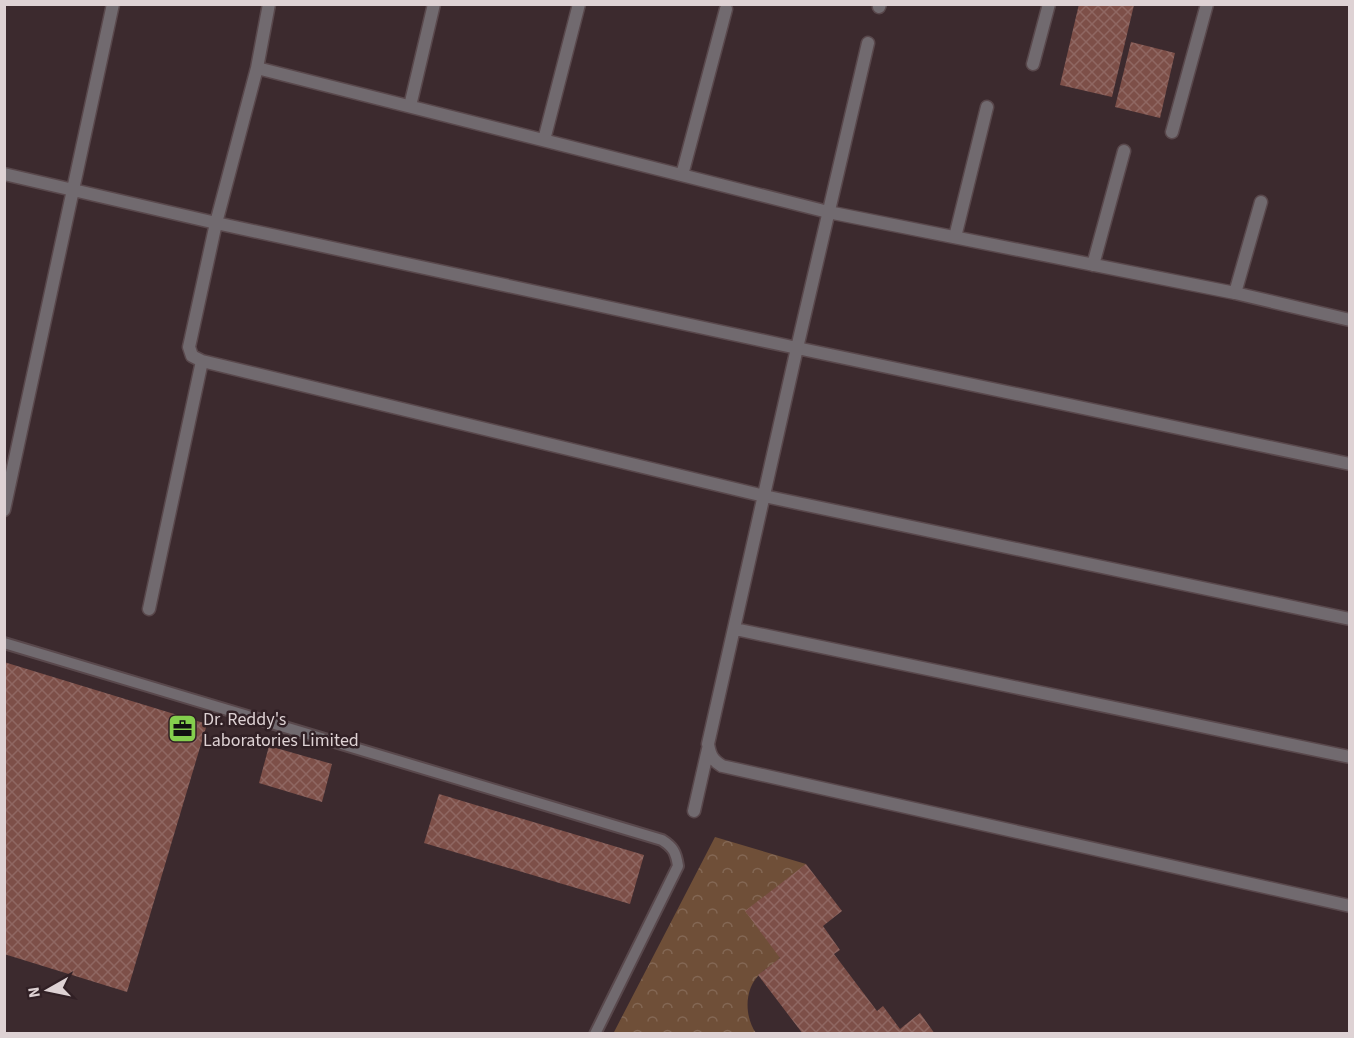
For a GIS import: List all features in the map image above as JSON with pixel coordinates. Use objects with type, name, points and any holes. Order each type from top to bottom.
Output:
[{"type":"street","points":[[4,510],[113,4]]},
{"type":"street","points":[[269,4],[257,68],[216,223],[189,347],[192,356],[202,361],[764,496],[1350,620]]},
{"type":"street","points":[[410,106],[434,4]]},
{"type":"street","points":[[544,140],[579,4]]},
{"type":"street","points":[[1033,64],[1049,4]]},
{"type":"street","points":[[1172,132],[1207,4]]},
{"type":"street","points":[[682,175],[726,9]]},
{"type":"street","points":[[694,811],[797,348],[868,43]]},
{"type":"street","points":[[257,68],[828,212],[1235,293],[1350,320]]},
{"type":"street","points":[[955,237],[987,107]]},
{"type":"street","points":[[1093,265],[1124,151]]},
{"type":"street","points":[[4,174],[216,223],[1350,464]]},
{"type":"street","points":[[1235,293],[1261,202]]},
{"type":"street","points":[[149,609],[202,361]]},
{"type":"street","points":[[735,629],[1350,757]]},
{"type":"street","points":[[708,744],[714,761],[722,766],[1350,906]]},
{"type":"lane","points":[[4,643],[651,837],[672,847],[678,866],[595,1034]]},
{"type":"green space","points":[[715,837],[806,864],[781,955],[755,979],[751,986],[748,1010],[749,1019],[756,1033],[613,1034]]},
{"type":"building","points":[[1079,4],[1134,5],[1112,97],[1060,85]]},
{"type":"building","points":[[1131,42],[1175,53],[1160,118],[1115,107]]},
{"type":"building","points":[[4,662],[207,724],[127,992],[4,954]]},
{"type":"building","points":[[269,746],[332,764],[322,802],[259,783]]},
{"type":"building","points":[[439,794],[644,855],[630,904],[424,843]]},
{"type":"building","points":[[806,864],[842,911],[823,926],[840,950],[834,954],[877,1011],[883,1006],[900,1029],[920,1013],[935,1034],[803,1034],[758,975],[780,958],[745,911]]},
{"type":"place","name":"Dr. Reddy's Laboratories Limited","points":[[182,729]]}]
